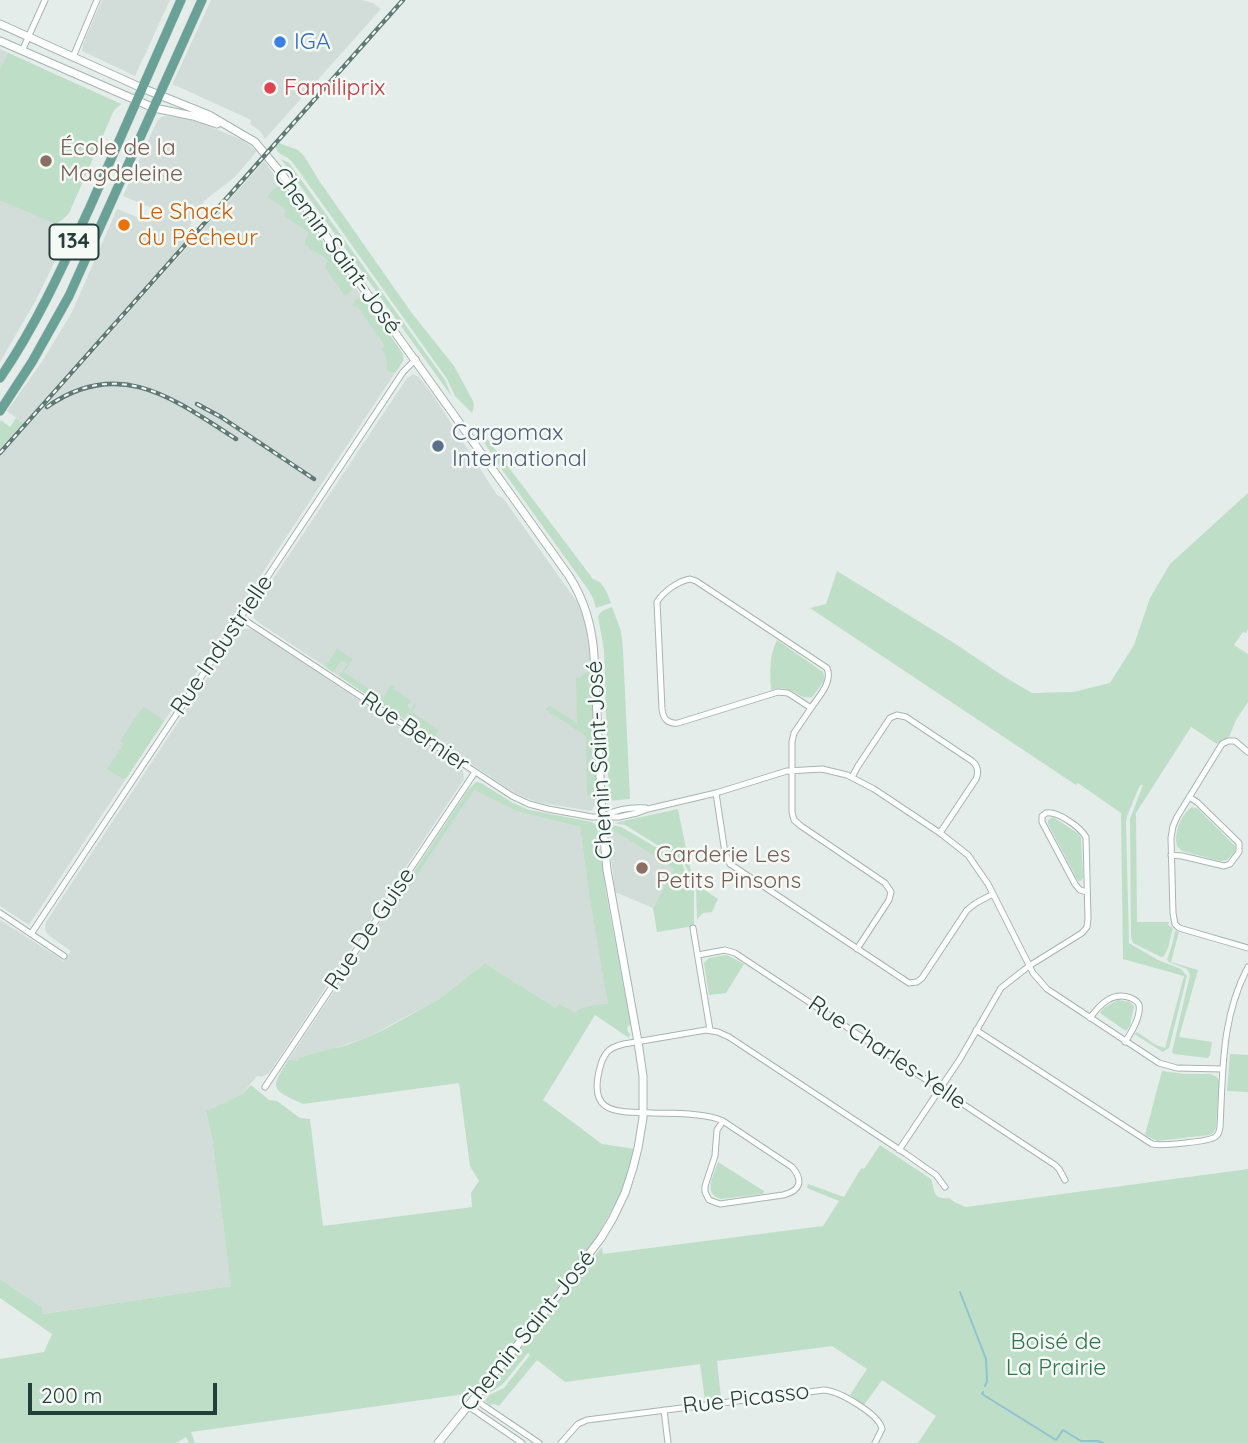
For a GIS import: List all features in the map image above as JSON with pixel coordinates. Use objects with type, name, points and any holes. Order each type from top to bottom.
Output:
[{"type":"main road","name":"134","points":[[0,378],[47,299],[181,0]]},
{"type":"main road","name":"134","points":[[2,404],[32,362],[64,306],[202,0]]},
{"type":"main road","points":[[94,197],[111,204]]},
{"type":"main road","points":[[47,299],[64,306]]},
{"type":"street","points":[[22,51],[45,0]]},
{"type":"street","points":[[73,57],[97,0]]},
{"type":"street","name":"Chemin Saint-José","points":[[0,24],[208,115],[251,139],[267,154],[566,571],[582,601],[590,624],[609,884],[643,1082],[643,1113],[638,1148],[634,1168],[610,1224],[580,1267],[438,1443]]},
{"type":"street","name":"Chemin Saint-José","points":[[0,41],[154,108],[231,128]]},
{"type":"street","name":"Rue Industrielle","points":[[31,934],[404,372],[416,359]]},
{"type":"street","points":[[811,708],[792,695],[778,692],[678,723],[668,722],[662,713],[658,599],[682,580],[693,579],[824,666],[830,675],[828,681],[793,738],[792,812],[797,823],[886,883],[890,889],[889,900],[857,949]]},
{"type":"street","name":"Rue Bernier","points":[[240,617],[512,796],[529,804],[592,817],[619,817],[716,793],[792,770],[822,769],[852,777],[940,833],[972,860],[993,894],[1035,977],[1043,986],[1125,1042],[1167,1066],[1223,1069]]},
{"type":"street","points":[[852,777],[888,721],[894,715],[906,716],[977,767],[976,779],[940,833]]},
{"type":"street","points":[[1248,752],[1235,741],[1222,744],[1173,826],[1171,855],[1175,924],[1179,928],[1248,948]]},
{"type":"street","name":"Rue De Guise","points":[[265,1087],[475,772]]},
{"type":"street","points":[[716,793],[725,853],[730,864],[911,983],[922,978],[967,910],[993,894]]},
{"type":"street","points":[[1171,855],[1224,866],[1230,864],[1239,852],[1239,843],[1189,797]]},
{"type":"street","points":[[899,1150],[960,1059],[1000,989],[1029,966],[1085,930],[1088,923],[1087,840],[1085,834],[1056,813],[1046,813],[1042,816],[1042,822],[1075,884],[1080,890],[1087,892]]},
{"type":"street","points":[[0,913],[64,956]]},
{"type":"street","points":[[693,928],[710,1030]]},
{"type":"street","name":"Rue Charles-Yelle","points":[[698,955],[727,950],[735,953],[1055,1165],[1065,1180]]},
{"type":"street","points":[[976,1030],[1152,1144],[1157,1146],[1211,1139],[1218,1134],[1220,1127],[1229,1016],[1248,967]]},
{"type":"street","points":[[1090,1018],[1114,996],[1121,995],[1135,1000],[1139,1009],[1133,1030],[1125,1042]]},
{"type":"street","points":[[723,1121],[717,1130],[715,1156],[705,1186],[709,1200],[720,1204],[787,1194],[796,1189],[799,1177],[792,1167],[723,1121],[708,1116],[623,1112],[611,1109],[601,1100],[597,1090],[597,1077],[603,1057],[616,1046],[710,1030],[718,1032],[936,1175],[945,1187]]},
{"type":"street","name":"Rue Picasso","points":[[561,1443],[583,1421],[819,1390],[841,1394],[878,1420],[882,1429],[875,1443]]},
{"type":"street","points":[[474,1399],[538,1443]]},
{"type":"street","points":[[468,1406],[522,1443]]},
{"type":"street","name":"Rue Picasso","points":[[664,1410],[668,1443]]},
{"type":"shaded area","points":[[102,0],[170,0],[135,76],[82,51]]},
{"type":"shaded area","points":[[211,0],[362,0],[381,9],[265,139],[260,131],[250,124],[251,120],[172,85]]},
{"type":"shaded area","name":"École de la Magdeleine","points":[[0,49],[121,104],[114,110],[69,213],[53,225],[69,232],[36,300],[0,362]]},
{"type":"shaded area","points":[[167,116],[206,125],[242,140],[257,151],[235,177],[205,200],[190,225],[197,228],[23,423],[7,411],[43,360],[72,312],[117,209],[147,221],[152,208],[123,196],[157,121]]},
{"type":"shaded area","points":[[264,161],[404,358],[29,925],[0,906],[0,457]]},
{"type":"shaded area","points":[[413,374],[419,377],[435,398],[497,495],[503,498],[580,606],[592,673],[597,802],[591,811],[536,802],[515,793],[254,618],[255,606],[407,378]]},
{"type":"shaded area","points":[[252,629],[461,768],[464,779],[269,1073],[262,1077],[257,1076],[242,1094],[206,1111],[212,1138],[231,1286],[42,1314],[42,1307],[0,1279],[0,920],[64,961],[71,951],[48,935],[46,922],[237,633]]},
{"type":"shaded area","points":[[470,788],[516,811],[580,827],[609,1004],[575,1013],[556,1008],[485,963],[439,999],[368,1037],[300,1057],[296,1061],[289,1059]]},
{"type":"shaded area","name":"Garderie Les Petits Pinsons","points":[[608,829],[674,869],[653,908],[615,892]]},
{"type":"green space","name":"École de la Magdeleine","points":[[8,53],[121,104],[114,110],[69,213],[56,224],[0,200],[0,69]]},
{"type":"green space","points":[[279,143],[298,150],[304,156],[411,312],[454,366],[473,401],[472,413],[455,396],[447,379],[298,169],[278,152],[275,147]]},
{"type":"green space","points":[[281,159],[289,163],[310,192],[445,380],[452,397]]},
{"type":"green space","points":[[283,186],[354,285],[345,296],[325,267],[328,260],[305,245],[309,233],[284,215],[286,210],[267,197],[274,188]]},
{"type":"green space","points":[[363,297],[403,354],[403,361],[396,372],[387,370],[386,357],[381,349],[385,346],[357,306],[352,307],[355,300]]},
{"type":"green space","points":[[16,418],[23,423],[0,449],[1,420],[10,427]]},
{"type":"green space","points":[[479,428],[593,579],[602,585],[611,603],[596,608],[587,588],[498,464],[477,431]]},
{"type":"green space","points":[[1248,493],[1248,629],[1234,645],[1248,654],[1248,702],[1229,737],[1217,744],[1191,727],[1136,813],[1137,922],[1169,922],[1168,925],[1173,928],[1168,948],[1161,957],[1133,943],[1131,937],[1130,819],[1143,785],[1140,785],[1127,816],[1129,943],[1158,960],[1181,969],[1187,976],[1169,1048],[1163,1052],[1134,1034],[1137,1032],[1165,1048],[1184,976],[1123,959],[1121,813],[810,608],[826,604],[837,571],[1032,693],[1073,692],[1110,683],[1134,645],[1150,598],[1170,564]]},
{"type":"green space","points":[[612,607],[621,631],[623,650],[630,799],[609,801],[604,650],[598,616]]},
{"type":"green space","points":[[777,640],[823,672],[825,680],[812,697],[802,697],[785,689],[771,690],[771,658]]},
{"type":"green space","points":[[337,649],[353,659],[344,672],[369,689],[366,693],[339,676],[348,664],[342,660],[333,672],[325,667]]},
{"type":"green space","points":[[587,672],[592,673],[597,794],[594,796],[587,795],[586,736],[545,709],[550,706],[577,723],[576,678]]},
{"type":"green space","points":[[391,685],[411,700],[407,706],[410,709],[404,719],[374,699],[376,693],[383,698]]},
{"type":"green space","points":[[415,703],[417,704],[412,712],[439,731],[435,737],[432,738],[405,720]]},
{"type":"green space","points":[[143,707],[164,721],[127,777],[123,779],[107,769],[124,744],[120,741]]},
{"type":"green space","points":[[476,782],[529,810],[592,822],[597,826],[606,893],[631,1026],[627,1027],[630,1034],[629,1038],[595,1015],[543,1100],[602,1144],[635,1149],[621,1194],[593,1243],[471,1398],[465,1394],[191,1432],[195,1443],[189,1443],[186,1437],[176,1443],[0,1443],[0,1359],[44,1352],[52,1334],[0,1298],[0,1279],[42,1307],[43,1314],[231,1286],[212,1138],[206,1111],[242,1094],[251,1085],[269,1100],[277,1101],[300,1118],[310,1119],[323,1226],[472,1207],[471,1193],[479,1181],[470,1166],[459,1083],[303,1104],[279,1091],[276,1082],[289,1059],[296,1061],[300,1057],[347,1045],[387,1028],[439,999],[485,963],[556,1008],[559,1004],[575,1013],[586,1007],[608,1004],[580,827],[516,811],[474,790],[389,917],[387,912]]},
{"type":"green space","points":[[1192,807],[1198,809],[1235,846],[1235,852],[1227,860],[1220,861],[1182,851],[1177,846],[1179,825]]},
{"type":"green space","points":[[678,809],[690,868],[703,889],[718,899],[712,912],[703,913],[697,919],[696,886],[683,861],[625,825],[614,823]]},
{"type":"green space","points":[[1053,817],[1081,837],[1081,881],[1078,881],[1048,824],[1048,820]]},
{"type":"green space","points":[[611,825],[621,827],[682,863],[694,886],[694,926],[657,932],[653,908],[674,869],[609,829]]},
{"type":"green space","points":[[1175,931],[1179,932],[1171,962],[1198,970],[1179,1037],[1212,1042],[1208,1058],[1172,1052],[1190,975],[1187,969],[1169,962],[1167,960]]},
{"type":"green space","points":[[727,955],[744,964],[726,993],[709,995],[704,963],[709,958]]},
{"type":"green space","points":[[1118,1000],[1130,1002],[1134,1006],[1130,1026],[1126,1031],[1100,1013]]},
{"type":"green space","points":[[1230,1054],[1248,1055],[1248,1092],[1227,1091]]},
{"type":"green space","points":[[1162,1071],[1211,1074],[1217,1077],[1216,1128],[1213,1133],[1157,1141],[1145,1135]]},
{"type":"green space","name":"Boisé de La Prairie","points":[[880,1145],[931,1179],[937,1196],[949,1198],[966,1207],[1248,1169],[1248,1443],[918,1443],[936,1416],[882,1380],[864,1405],[850,1395],[867,1369],[832,1346],[717,1361],[721,1398],[705,1400],[700,1364],[565,1382],[537,1360],[499,1406],[485,1401],[489,1395],[504,1388],[530,1355],[528,1353],[503,1384],[485,1396],[483,1394],[602,1247],[603,1254],[823,1226],[839,1201],[807,1188],[808,1184],[844,1197],[860,1170],[864,1169]]},
{"type":"green space","points":[[718,1162],[764,1191],[763,1194],[721,1199],[715,1197],[711,1184]]},
{"type":"waterway","points":[[960,1292],[986,1359],[985,1386]]},
{"type":"waterway","points":[[983,1392],[982,1394],[1056,1440],[1063,1430],[1081,1441],[1103,1443]]},
{"type":"railway","points":[[0,453],[403,0]]},
{"type":"railway","points":[[47,407],[73,392],[98,385],[122,384],[168,398],[236,439]]},
{"type":"railway","points":[[197,404],[314,479]]},
{"type":"place","name":"IGA","points":[[280,42]]},
{"type":"place","name":"Familiprix","points":[[270,88]]},
{"type":"place","name":"École de la Magdeleine","points":[[46,161]]},
{"type":"place","name":"Le Shack du Pêcheur","points":[[124,225]]},
{"type":"place","name":"Cargomax International","points":[[438,446]]},
{"type":"place","name":"Garderie Les Petits Pinsons","points":[[642,868]]}]
